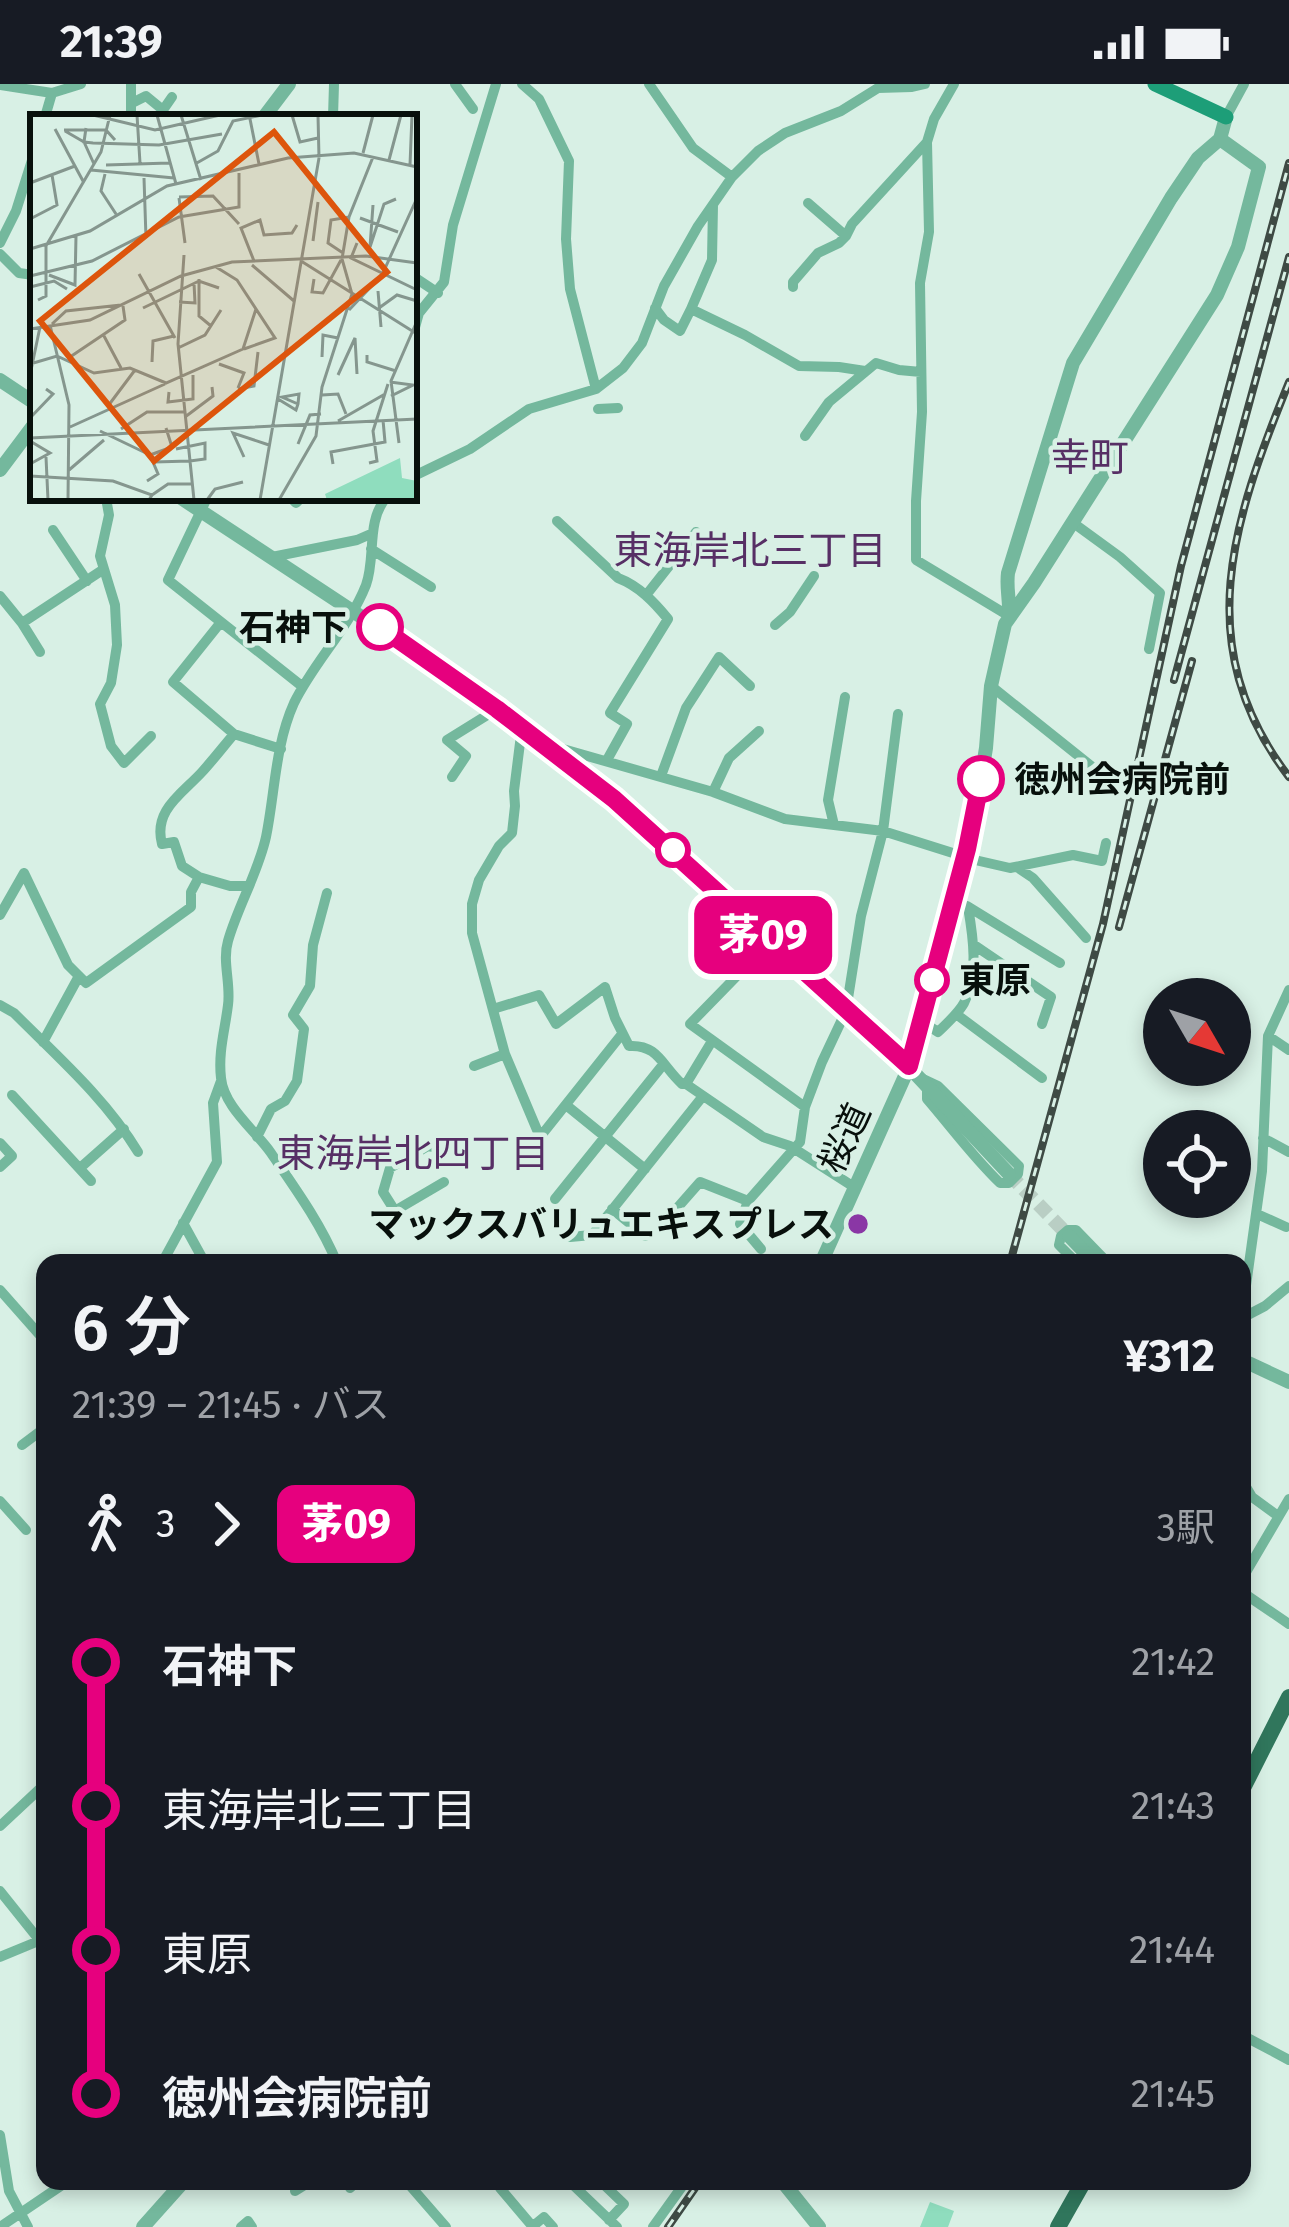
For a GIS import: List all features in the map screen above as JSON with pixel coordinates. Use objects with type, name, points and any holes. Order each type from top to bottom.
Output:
[{"type":"highway","points":[[1251,1772],[1289,1697]]},
{"type":"highway","points":[[1058,2227],[1079,2190]]},
{"type":"main road","points":[[1162,85],[1226,117]]},
{"type":"street","points":[[0,85],[52,93],[81,84]]},
{"type":"street","points":[[131,84],[131,114]]},
{"type":"street","points":[[266,114],[289,84]]},
{"type":"street","points":[[333,114],[334,84]]},
{"type":"street","points":[[455,84],[473,109]]},
{"type":"street","points":[[417,320],[445,282],[453,225],[496,84]]},
{"type":"street","points":[[522,84],[535,93],[567,154],[570,289],[596,389]]},
{"type":"street","points":[[649,84],[693,148],[733,177]]},
{"type":"street","points":[[417,475],[470,449],[529,409],[596,389],[623,368],[636,353],[675,264],[713,202],[758,151],[878,88],[925,84]]},
{"type":"street","points":[[954,84],[927,142],[929,232],[920,283],[922,412],[916,560],[1009,616]]},
{"type":"street","points":[[1009,616],[1008,573],[1072,363],[1171,198],[1198,158],[1220,139],[1244,84]]},
{"type":"street","points":[[46,114],[52,93]]},
{"type":"street","points":[[132,103],[146,96],[163,110],[172,98]]},
{"type":"street","points":[[1009,616],[1217,295],[1238,247],[1259,167],[1220,139]]},
{"type":"street","points":[[793,287],[818,253],[846,236],[927,142]]},
{"type":"street","points":[[0,243],[30,166]]},
{"type":"street","points":[[655,308],[680,331],[712,260],[713,202]]},
{"type":"street","points":[[808,203],[846,236]]},
{"type":"street","points":[[0,213],[11,223]]},
{"type":"street","points":[[0,254],[19,273],[30,275]]},
{"type":"street","points":[[417,279],[437,293]]},
{"type":"street","points":[[691,310],[799,366],[865,371]]},
{"type":"street","points":[[805,436],[829,403],[876,363],[921,372]]},
{"type":"street","points":[[0,380],[30,400]]},
{"type":"street","points":[[598,410],[618,408]]},
{"type":"street","points":[[0,470],[30,430]]},
{"type":"street","points":[[107,501],[109,515],[100,556],[115,604],[117,645],[112,683],[100,704],[111,746],[124,763],[151,736]]},
{"type":"street","points":[[167,1254],[217,1162],[213,1103],[229,1000],[226,950],[267,833],[270,796],[291,710],[370,574],[373,533],[382,501]]},
{"type":"street","points":[[302,687],[168,580],[203,504],[272,557],[522,727],[645,825],[918,1076],[1009,1174]]},
{"type":"street","points":[[557,521],[618,578],[647,594],[668,619],[610,712],[627,724],[607,760]]},
{"type":"street","points":[[1072,522],[1160,593],[1148,649]]},
{"type":"street","points":[[53,530],[87,580]]},
{"type":"street","points":[[647,594],[697,532]]},
{"type":"street","points":[[272,557],[357,541],[373,533]]},
{"type":"street","points":[[371,549],[431,586]]},
{"type":"street","points":[[22,622],[104,569]]},
{"type":"street","points":[[775,625],[790,612],[814,576]]},
{"type":"street","points":[[0,596],[40,652]]},
{"type":"street","name":"桜道","points":[[825,1254],[854,1187],[918,1076],[921,1021],[960,904],[991,686],[1009,616]]},
{"type":"street","points":[[221,622],[173,682],[234,734],[281,749]]},
{"type":"street","points":[[661,776],[686,708],[719,657],[750,686]]},
{"type":"street","points":[[991,686],[1120,789]]},
{"type":"street","points":[[834,824],[828,800],[845,697]]},
{"type":"street","points":[[452,777],[466,756],[447,740],[497,709]]},
{"type":"street","points":[[761,1249],[740,1224],[748,1201],[800,1142],[806,1107],[846,1011],[861,916],[883,831],[898,713]]},
{"type":"street","points":[[522,727],[512,833],[481,875],[472,904],[474,948],[505,1054],[540,1137],[622,1034]]},
{"type":"street","points":[[713,792],[729,758],[759,731]]},
{"type":"street","points":[[234,734],[201,774],[169,802],[158,832],[162,844],[174,842],[182,866],[199,877],[249,886]]},
{"type":"street","points":[[544,743],[713,792],[785,819],[883,831],[1010,868],[1073,855],[1102,861],[1106,843]]},
{"type":"street","points":[[1017,867],[1034,878],[1085,938]]},
{"type":"street","points":[[0,915],[24,873],[68,965],[86,983],[191,907],[191,892],[199,877]]},
{"type":"street","points":[[257,1136],[271,1109],[285,1102],[301,1070],[304,1029],[293,1016],[310,986],[313,945],[327,893]]},
{"type":"street","points":[[921,1021],[938,1032],[963,1006],[969,988],[974,945],[960,904]]},
{"type":"street","points":[[960,904],[1060,963]]},
{"type":"street","points":[[771,941],[690,1024],[806,1107]]},
{"type":"street","points":[[974,945],[1051,997],[1042,1024]]},
{"type":"street","points":[[43,1042],[79,976]]},
{"type":"street","points":[[493,1009],[539,995],[556,1024],[605,987],[629,1046],[644,1045],[656,1052],[662,1066],[682,1084],[763,1137],[795,1150],[854,1187]]},
{"type":"street","points":[[1251,1255],[1264,1138],[1268,1036],[1289,990]]},
{"type":"street","points":[[0,1005],[43,1042],[124,1129],[139,1152]]},
{"type":"street","points":[[956,1014],[1042,1078]]},
{"type":"street","points":[[1268,1036],[1289,1050]]},
{"type":"street","points":[[686,1084],[712,1041]]},
{"type":"street","points":[[474,1066],[505,1054]]},
{"type":"street","points":[[555,1199],[662,1066]]},
{"type":"street","points":[[918,1076],[938,1086],[1019,1166],[1009,1183],[1000,1183],[967,1151],[927,1099],[918,1076]]},
{"type":"street","points":[[220,1081],[238,1114],[321,1229],[333,1254]]},
{"type":"street","points":[[12,1095],[92,1181]]},
{"type":"street","points":[[570,1237],[592,1235],[703,1096]]},
{"type":"street","points":[[566,1105],[645,1169]]},
{"type":"street","points":[[80,1168],[124,1129]]},
{"type":"street","points":[[1264,1138],[1289,1152]]},
{"type":"street","points":[[0,1143],[12,1156],[0,1167]]},
{"type":"street","points":[[395,1211],[383,1192],[390,1168],[428,1146],[439,1148]]},
{"type":"street","points":[[381,1219],[444,1182]]},
{"type":"street","points":[[669,1222],[700,1182],[748,1201]]},
{"type":"street","points":[[612,1209],[645,1236]]},
{"type":"street","points":[[1257,1214],[1286,1227]]},
{"type":"street","points":[[183,1223],[200,1254]]},
{"type":"street","points":[[729,1240],[742,1227]]},
{"type":"street","points":[[1070,1254],[1059,1241],[1072,1229],[1098,1254]]},
{"type":"street","points":[[1069,1236],[1086,1254]]},
{"type":"street","points":[[1251,1312],[1289,1286]]},
{"type":"street","points":[[0,1290],[36,1331]]},
{"type":"street","points":[[1251,1365],[1288,1387]]},
{"type":"street","points":[[22,1444],[36,1434]]},
{"type":"street","points":[[1251,1494],[1278,1516]]},
{"type":"street","points":[[1251,1563],[1289,1499]]},
{"type":"street","points":[[0,1502],[26,1530]]},
{"type":"street","points":[[1251,1598],[1289,1624]]},
{"type":"street","points":[[0,1826],[36,1792]]},
{"type":"street","points":[[0,1891],[36,1931]]},
{"type":"street","points":[[3,1952],[36,1942]]},
{"type":"street","points":[[1251,2040],[1289,2060]]},
{"type":"street","points":[[0,2135],[9,2191],[28,2227]]},
{"type":"street","points":[[0,2227],[54,2190]]},
{"type":"street","points":[[143,2227],[176,2190]]},
{"type":"street","points":[[414,2190],[441,2222],[424,2227]]},
{"type":"street","points":[[502,2190],[533,2227],[544,2217],[553,2227]]},
{"type":"street","points":[[578,2190],[613,2223],[624,2204],[609,2190]]},
{"type":"street","points":[[653,2227],[676,2190]]},
{"type":"street","points":[[789,2190],[819,2227]]},
{"type":"street","points":[[241,2227],[248,2222],[252,2227]]},
{"type":"green space","points":[[930,2202],[954,2211],[948,2227],[920,2227]]},
{"type":"tunnel","points":[[1009,1174],[1069,1236]]},
{"type":"railway","points":[[1012,1254],[1103,924],[1181,566],[1289,163]]},
{"type":"railway","points":[[1174,680],[1289,257]]},
{"type":"railway","points":[[1289,382],[1251,484],[1230,582],[1230,631],[1239,679],[1258,728],[1289,777]]},
{"type":"railway","points":[[1119,927],[1192,661]]},
{"type":"railway","points":[[668,2227],[694,2190]]},
{"type":"bus line","name":"茅09","points":[[380,627],[544,743],[614,799],[909,1066],[981,779]]},
{"type":"place","name":"石神下","points":[[380,627]]},
{"type":"place","name":"徳州会病院前","points":[[981,779]]},
{"type":"place","name":"東原","points":[[932,980]]},
{"type":"place","name":"マックスバリュエキスプレス","points":[[858,1224]]},
{"type":"district","name":"幸町","points":[[1090,457]]},
{"type":"district","name":"東海岸北三丁目","points":[[750,550]]},
{"type":"district","name":"東海岸北四丁目","points":[[413,1153]]}]
